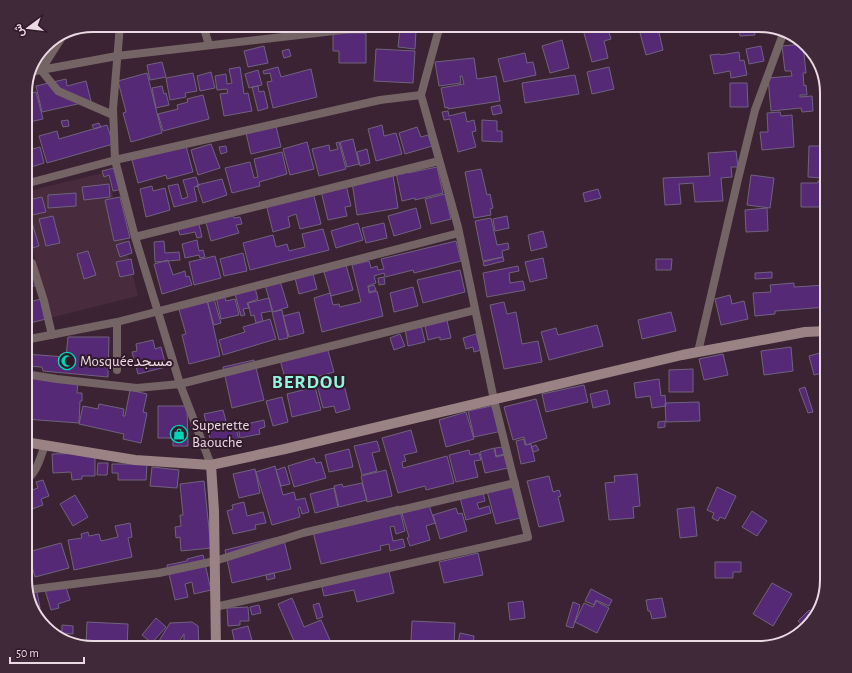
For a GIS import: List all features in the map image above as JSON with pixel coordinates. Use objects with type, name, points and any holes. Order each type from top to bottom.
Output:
[{"type":"main road","points":[[32,443],[135,460],[211,465],[293,448],[698,352],[805,332],[820,331]]},
{"type":"main road","points":[[211,465],[214,511],[216,641]]},
{"type":"street","points":[[119,32],[113,115],[116,160],[135,237],[157,312],[180,384],[211,465]]},
{"type":"street","points":[[205,32],[209,45]]},
{"type":"street","points":[[36,71],[117,56],[320,32]]},
{"type":"street","points":[[215,607],[528,538],[494,400],[459,233],[421,96],[438,32]]},
{"type":"street","points":[[698,352],[755,110],[782,36]]},
{"type":"street","points":[[41,70],[58,43]]},
{"type":"street","points":[[38,65],[58,91],[113,115]]},
{"type":"street","points":[[32,182],[116,160],[380,100],[421,96]]},
{"type":"street","points":[[135,237],[439,162]]},
{"type":"street","points":[[32,339],[117,322],[459,233]]},
{"type":"street","points":[[32,264],[44,301],[52,335]]},
{"type":"street","points":[[32,375],[137,388],[180,384],[475,310]]},
{"type":"street","points":[[117,322],[117,370]]},
{"type":"street","points":[[32,475],[38,465],[45,445]]},
{"type":"street","points":[[33,589],[159,573],[215,561],[303,533],[515,483]]},
{"type":"shaded area","points":[[107,172],[138,296],[50,318],[32,246],[32,190]]},
{"type":"building","points":[[400,32],[416,32],[415,49],[398,47]]},
{"type":"building","points":[[584,32],[609,32],[611,39],[604,41],[608,58],[592,62]]},
{"type":"building","points":[[659,32],[663,50],[646,55],[640,33]]},
{"type":"building","points":[[739,32],[754,32],[755,35],[740,36]]},
{"type":"building","points":[[333,33],[366,33],[366,63],[339,63],[339,51],[333,51]]},
{"type":"building","points":[[562,40],[569,68],[550,73],[542,46]]},
{"type":"building","points":[[796,45],[804,52],[806,73],[803,73],[804,86],[806,85],[807,95],[800,95],[800,97],[812,96],[813,111],[802,112],[801,108],[771,111],[768,78],[792,76],[791,71],[785,71],[782,46]]},
{"type":"building","points":[[264,46],[268,63],[248,67],[244,51]]},
{"type":"building","points":[[761,46],[764,61],[749,64],[746,49]]},
{"type":"building","points":[[289,49],[291,56],[284,58],[282,51]]},
{"type":"building","points":[[376,49],[415,51],[413,83],[374,81]]},
{"type":"building","points":[[739,52],[740,61],[744,60],[747,75],[731,78],[730,71],[714,74],[710,55]]},
{"type":"building","points":[[525,53],[527,63],[533,62],[536,75],[504,82],[498,59]]},
{"type":"building","points":[[474,58],[477,79],[496,76],[500,101],[448,109],[448,107],[445,108],[441,88],[464,84],[462,76],[460,76],[461,83],[439,86],[435,62]]},
{"type":"building","points":[[162,62],[166,77],[150,80],[147,65]]},
{"type":"building","points":[[240,67],[244,94],[248,93],[252,111],[224,116],[220,94],[228,93],[227,89],[217,90],[215,76],[226,74],[227,84],[232,83],[229,69]]},
{"type":"building","points":[[278,67],[281,77],[311,69],[317,97],[273,108],[267,82],[272,81],[270,73],[264,74],[263,71]]},
{"type":"building","points":[[609,67],[614,89],[592,94],[587,72]]},
{"type":"building","points":[[258,70],[262,85],[249,88],[245,74]]},
{"type":"building","points":[[211,72],[215,88],[200,91],[197,76]]},
{"type":"building","points":[[147,73],[162,133],[131,142],[123,113],[126,112],[118,81]]},
{"type":"building","points":[[193,73],[197,91],[185,93],[186,97],[170,100],[166,78]]},
{"type":"building","points":[[575,75],[579,94],[525,103],[522,83]]},
{"type":"building","points":[[66,79],[67,86],[86,81],[91,101],[42,112],[36,86]]},
{"type":"building","points":[[730,83],[747,83],[748,107],[730,107]]},
{"type":"building","points":[[162,86],[164,94],[166,93],[169,105],[156,108],[152,88]]},
{"type":"building","points":[[258,86],[259,92],[264,91],[268,108],[258,111],[252,87]]},
{"type":"building","points":[[36,92],[43,119],[32,121],[32,93]]},
{"type":"building","points":[[203,95],[209,119],[163,131],[158,114],[178,109],[177,105],[188,102],[187,99]]},
{"type":"building","points":[[500,105],[502,113],[493,115],[491,107]]},
{"type":"building","points":[[448,111],[449,116],[465,112],[467,122],[474,120],[476,131],[472,132],[476,147],[458,152],[450,119],[444,120],[442,112]]},
{"type":"building","points":[[780,112],[781,116],[792,115],[794,147],[762,150],[760,132],[768,132],[767,113]]},
{"type":"building","points":[[68,120],[69,126],[63,127],[61,121]]},
{"type":"building","points":[[482,120],[497,121],[497,131],[502,131],[502,142],[482,141]]},
{"type":"building","points":[[275,122],[281,147],[251,154],[245,129]]},
{"type":"building","points":[[99,123],[101,127],[94,129],[92,125]]},
{"type":"building","points":[[107,125],[113,144],[47,163],[39,136],[57,131],[59,139]]},
{"type":"building","points":[[382,125],[384,136],[396,133],[402,154],[376,161],[368,129]]},
{"type":"building","points":[[417,127],[421,137],[428,135],[432,146],[405,154],[399,133]]},
{"type":"building","points":[[353,139],[359,164],[347,167],[340,142]]},
{"type":"building","points":[[307,142],[314,169],[290,175],[283,149]]},
{"type":"building","points":[[339,142],[346,169],[319,176],[312,149],[329,145],[330,151],[338,149],[336,143]]},
{"type":"building","points":[[211,144],[220,168],[198,175],[191,150]]},
{"type":"building","points":[[186,146],[193,172],[167,179],[166,175],[138,183],[131,156]]},
{"type":"building","points":[[226,146],[227,152],[221,154],[219,147]]},
{"type":"building","points":[[809,146],[820,146],[820,178],[808,177]]},
{"type":"building","points":[[40,147],[44,163],[32,167],[32,149]]},
{"type":"building","points":[[367,149],[370,163],[360,166],[357,152]]},
{"type":"building","points":[[736,151],[738,167],[731,167],[732,177],[721,178],[723,201],[695,202],[693,183],[679,184],[681,204],[665,205],[663,178],[710,176],[708,153]]},
{"type":"building","points":[[282,152],[287,174],[259,182],[260,186],[232,193],[225,168],[250,162],[254,178],[258,177],[254,159]]},
{"type":"building","points":[[118,167],[123,189],[113,191],[109,175],[104,177],[102,171]]},
{"type":"building","points":[[437,167],[443,193],[415,200],[415,198],[402,201],[396,173],[408,170],[408,173]]},
{"type":"building","points":[[481,169],[487,195],[490,194],[493,208],[490,209],[491,215],[474,218],[465,172]]},
{"type":"building","points":[[393,175],[398,208],[357,215],[352,182]]},
{"type":"building","points":[[751,175],[774,178],[770,208],[747,205]]},
{"type":"building","points":[[196,177],[199,186],[194,187],[197,201],[174,207],[168,186],[178,184],[182,199],[188,197],[183,180]]},
{"type":"building","points":[[222,179],[227,195],[203,203],[197,185]]},
{"type":"building","points":[[818,181],[820,181],[820,207],[801,207],[801,183],[818,183]]},
{"type":"building","points":[[109,184],[110,197],[84,200],[82,187]]},
{"type":"building","points":[[346,185],[351,206],[345,207],[347,216],[328,220],[321,191]]},
{"type":"building","points":[[152,186],[153,191],[165,188],[170,210],[146,217],[140,189]]},
{"type":"building","points":[[598,189],[601,198],[585,202],[583,193]]},
{"type":"building","points":[[313,192],[321,224],[300,229],[296,214],[288,217],[290,227],[273,232],[266,204]]},
{"type":"building","points":[[76,193],[76,206],[48,208],[48,195]]},
{"type":"building","points":[[445,194],[451,219],[431,224],[425,199]]},
{"type":"building","points":[[42,197],[46,212],[32,215],[32,199]]},
{"type":"building","points":[[120,197],[130,238],[114,241],[105,200]]},
{"type":"building","points":[[416,208],[421,228],[394,236],[388,216]]},
{"type":"building","points":[[767,208],[768,231],[746,232],[745,210]]},
{"type":"building","points":[[232,211],[234,218],[240,217],[242,224],[236,225],[239,233],[211,241],[205,219]]},
{"type":"building","points":[[53,216],[60,243],[46,246],[39,219]]},
{"type":"building","points":[[507,216],[509,228],[495,231],[493,219]]},
{"type":"building","points":[[491,218],[497,245],[508,243],[509,249],[502,251],[503,257],[483,261],[475,221]]},
{"type":"building","points":[[32,222],[39,246],[32,248]]},
{"type":"building","points":[[358,223],[363,240],[336,248],[331,231]]},
{"type":"building","points":[[384,223],[387,238],[366,243],[362,228]]},
{"type":"building","points":[[199,224],[202,237],[197,238],[195,232],[180,235],[178,229]]},
{"type":"building","points":[[323,229],[329,250],[250,270],[243,243],[273,235],[276,247],[287,244],[289,251],[305,247],[302,234]]},
{"type":"building","points":[[543,231],[547,247],[531,251],[528,235]]},
{"type":"building","points":[[197,240],[199,251],[203,250],[205,257],[200,258],[199,255],[185,258],[182,244]]},
{"type":"building","points":[[129,241],[132,253],[120,257],[116,245]]},
{"type":"building","points":[[164,241],[165,253],[179,252],[180,260],[155,262],[154,242]]},
{"type":"building","points":[[456,241],[461,261],[414,273],[413,270],[385,277],[384,273],[374,276],[376,283],[368,286],[369,293],[377,291],[383,316],[322,332],[314,298],[330,293],[333,305],[339,304],[340,307],[361,302],[352,265],[369,261],[371,268],[377,266],[378,270],[384,269],[381,259]]},
{"type":"building","points":[[88,251],[96,275],[84,279],[77,254]]},
{"type":"building","points":[[243,253],[247,271],[224,276],[220,259]]},
{"type":"building","points":[[215,256],[221,278],[194,285],[189,262]]},
{"type":"building","points":[[503,257],[504,261],[484,266],[483,262]]},
{"type":"building","points":[[543,258],[547,278],[530,282],[525,262]]},
{"type":"building","points":[[131,259],[134,274],[120,277],[116,262]]},
{"type":"building","points":[[656,259],[672,259],[671,270],[656,270]]},
{"type":"building","points":[[168,260],[173,275],[185,271],[186,277],[189,276],[192,285],[162,294],[154,264]]},
{"type":"building","points":[[32,262],[38,285],[32,286]]},
{"type":"building","points":[[346,265],[353,290],[331,296],[324,272]]},
{"type":"building","points":[[518,266],[519,271],[509,273],[510,283],[523,281],[525,290],[487,297],[483,273]]},
{"type":"building","points":[[460,270],[465,292],[423,303],[417,280]]},
{"type":"building","points":[[772,272],[772,278],[755,279],[755,273]]},
{"type":"building","points":[[313,274],[317,289],[299,294],[295,278]]},
{"type":"building","points":[[384,277],[385,284],[379,285],[378,278]]},
{"type":"building","points":[[280,281],[288,307],[273,312],[265,285]]},
{"type":"building","points":[[794,283],[794,287],[820,285],[820,308],[775,311],[775,314],[755,316],[753,293],[771,292],[770,285]]},
{"type":"building","points":[[374,285],[376,290],[370,292],[368,287]]},
{"type":"building","points":[[413,287],[418,306],[394,312],[390,293]]},
{"type":"building","points":[[255,288],[258,299],[247,303],[249,308],[243,309],[245,315],[241,316],[235,294]]},
{"type":"building","points":[[224,295],[226,301],[235,299],[239,315],[221,319],[216,297]]},
{"type":"building","points":[[730,295],[732,304],[744,301],[748,319],[721,325],[715,299]]},
{"type":"building","points":[[269,298],[272,311],[261,313],[263,321],[256,323],[254,315],[251,316],[248,303]]},
{"type":"building","points":[[41,299],[46,319],[32,322],[32,301]]},
{"type":"building","points":[[207,299],[220,356],[189,364],[182,335],[186,334],[178,306]]},
{"type":"building","points":[[214,299],[221,323],[214,325],[207,301]]},
{"type":"building","points":[[504,302],[507,314],[516,312],[522,344],[538,341],[542,362],[504,369],[490,305]]},
{"type":"building","points":[[282,310],[288,338],[279,340],[272,312]]},
{"type":"building","points":[[299,312],[304,333],[289,337],[283,316]]},
{"type":"building","points":[[671,312],[676,331],[642,339],[638,320]]},
{"type":"building","points":[[446,316],[451,338],[440,340],[440,337],[428,340],[424,321]]},
{"type":"building","points":[[270,319],[276,339],[223,355],[219,340],[245,332],[243,327]]},
{"type":"building","points":[[421,325],[425,342],[408,346],[405,329]]},
{"type":"building","points":[[597,325],[603,346],[549,360],[541,332],[556,328],[558,335]]},
{"type":"building","points":[[400,334],[405,346],[394,350],[390,338]]},
{"type":"building","points":[[476,334],[481,350],[474,352],[473,347],[466,349],[463,338]]},
{"type":"building","name":"Mosquéeمسجد","points":[[68,337],[109,337],[108,377],[43,371],[42,367],[32,366],[32,355],[66,357]]},
{"type":"building","points":[[153,340],[155,349],[161,347],[166,367],[138,374],[132,352],[137,351],[136,344]]},
{"type":"building","points":[[327,347],[334,372],[287,385],[280,360]]},
{"type":"building","points":[[791,347],[793,371],[764,375],[761,351]]},
{"type":"building","points":[[820,353],[820,374],[814,375],[809,356]]},
{"type":"building","points":[[723,354],[728,375],[704,380],[699,359]]},
{"type":"building","points":[[254,360],[264,400],[232,408],[223,367]]},
{"type":"building","points":[[693,369],[693,392],[669,392],[669,370]]},
{"type":"building","points":[[32,377],[78,380],[77,393],[82,393],[79,423],[32,420]]},
{"type":"building","points":[[659,379],[661,396],[665,395],[666,406],[652,408],[650,396],[636,398],[634,383]]},
{"type":"building","points":[[335,381],[337,387],[344,385],[350,409],[336,413],[334,406],[323,408],[317,385]]},
{"type":"building","points":[[584,385],[588,402],[546,412],[542,394]]},
{"type":"building","points":[[315,387],[321,410],[292,417],[287,394]]},
{"type":"building","points":[[805,387],[813,412],[808,413],[799,389]]},
{"type":"building","points":[[130,390],[147,394],[143,412],[147,413],[141,443],[123,439],[124,434],[79,424],[83,406],[98,409],[99,404],[124,409],[123,416],[125,416]]},
{"type":"building","points":[[607,390],[610,404],[593,408],[590,394]]},
{"type":"building","points":[[282,397],[288,422],[273,426],[266,401]]},
{"type":"building","points":[[536,399],[547,438],[526,445],[524,437],[513,440],[504,407]]},
{"type":"building","points":[[699,402],[700,421],[666,422],[665,403]]},
{"type":"building","points":[[496,405],[502,431],[474,437],[468,411]]},
{"type":"building","points":[[158,406],[187,406],[188,446],[173,446],[173,438],[158,438]]},
{"type":"building","points":[[223,410],[227,425],[235,423],[239,441],[212,447],[204,414]]},
{"type":"building","points":[[466,412],[474,439],[446,447],[439,420]]},
{"type":"building","points":[[264,420],[265,427],[259,429],[260,434],[240,438],[238,426]]},
{"type":"building","points":[[665,421],[665,427],[658,428],[658,422]]},
{"type":"building","points":[[411,430],[417,452],[404,455],[406,461],[402,462],[403,468],[447,456],[454,483],[426,490],[425,486],[398,493],[382,438]]},
{"type":"building","points":[[524,439],[525,445],[531,444],[535,461],[521,464],[516,441]]},
{"type":"building","points":[[377,441],[380,451],[372,453],[377,471],[362,475],[354,446]]},
{"type":"building","points":[[536,445],[539,450],[534,452],[531,447]]},
{"type":"building","points":[[503,447],[505,454],[496,456],[495,448]]},
{"type":"building","points":[[494,448],[496,457],[504,455],[508,468],[485,473],[480,452]]},
{"type":"building","points":[[349,449],[353,467],[329,472],[325,455]]},
{"type":"building","points":[[469,450],[470,455],[479,453],[481,460],[474,461],[478,477],[456,482],[449,455]]},
{"type":"building","points":[[95,453],[95,476],[82,476],[82,479],[72,480],[71,472],[53,473],[52,454]]},
{"type":"building","points":[[314,458],[316,463],[321,462],[326,478],[294,487],[288,466]]},
{"type":"building","points":[[98,463],[108,463],[107,475],[97,475]]},
{"type":"building","points":[[112,464],[147,464],[146,480],[118,480],[118,473],[112,473]]},
{"type":"building","points":[[275,466],[283,495],[294,492],[296,500],[305,498],[309,512],[302,514],[300,507],[298,508],[300,517],[272,525],[256,472]]},
{"type":"building","points":[[152,467],[179,470],[177,488],[150,486]]},
{"type":"building","points":[[285,467],[290,484],[281,486],[276,470]]},
{"type":"building","points":[[255,469],[260,493],[239,498],[233,474]]},
{"type":"building","points":[[386,470],[392,496],[367,502],[361,476]]},
{"type":"building","points":[[637,474],[640,506],[633,507],[634,518],[609,520],[605,483],[615,482],[614,476]]},
{"type":"building","points":[[549,476],[553,492],[559,490],[561,496],[558,497],[564,521],[539,527],[527,481]]},
{"type":"building","points":[[43,480],[49,496],[41,499],[43,505],[32,509],[32,490],[38,488],[36,482]]},
{"type":"building","points":[[204,481],[211,548],[181,551],[180,537],[176,538],[175,527],[181,526],[180,515],[183,515],[180,484]]},
{"type":"building","points":[[362,483],[367,500],[339,507],[334,486],[342,484],[343,487]]},
{"type":"building","points":[[511,484],[524,517],[496,524],[487,491]]},
{"type":"building","points":[[717,487],[736,496],[725,519],[720,517],[718,521],[712,518],[714,513],[707,510]]},
{"type":"building","points":[[334,488],[338,507],[315,513],[310,494]]},
{"type":"building","points":[[483,492],[485,501],[477,503],[479,509],[489,506],[491,513],[466,520],[460,498]]},
{"type":"building","points":[[75,495],[88,517],[73,526],[60,504]]},
{"type":"building","points":[[244,502],[247,516],[263,512],[266,523],[255,525],[256,529],[233,534],[227,511],[233,509],[232,505]]},
{"type":"building","points":[[428,502],[435,523],[426,526],[430,540],[410,546],[407,538],[409,537],[401,510]]},
{"type":"building","points":[[399,506],[405,531],[396,534],[394,526],[390,527],[393,541],[403,539],[405,547],[390,551],[389,544],[380,546],[381,550],[321,564],[312,528]]},
{"type":"building","points":[[694,507],[697,536],[680,538],[677,509]]},
{"type":"building","points":[[456,508],[458,514],[462,513],[467,531],[440,539],[433,515]]},
{"type":"building","points":[[752,511],[767,521],[757,536],[742,527]]},
{"type":"building","points":[[130,523],[132,537],[128,538],[132,557],[74,570],[68,540],[82,538],[81,534],[88,532],[89,536],[99,534],[101,541],[118,537],[115,526]]},
{"type":"building","points":[[283,536],[291,569],[232,583],[225,550]]},
{"type":"building","points":[[61,543],[69,568],[35,577],[32,566],[32,551]]},
{"type":"building","points":[[478,553],[483,575],[444,583],[439,562]]},
{"type":"building","points":[[203,555],[211,590],[194,594],[192,582],[185,584],[188,597],[175,600],[167,565],[187,561],[187,559]]},
{"type":"building","points":[[715,562],[741,562],[741,572],[733,572],[733,578],[715,578]]},
{"type":"building","points":[[388,567],[394,593],[357,602],[354,590],[324,596],[321,583]]},
{"type":"building","points":[[274,573],[275,578],[267,580],[266,575]]},
{"type":"building","points":[[772,583],[792,594],[773,626],[753,614]]},
{"type":"building","points":[[65,584],[70,600],[58,604],[59,608],[51,610],[45,590]]},
{"type":"building","points":[[591,589],[612,600],[609,606],[596,600],[594,605],[585,601]]},
{"type":"building","points":[[37,592],[40,608],[38,607],[33,593]]},
{"type":"building","points":[[292,598],[304,627],[321,620],[330,641],[294,641],[278,604]]},
{"type":"building","points":[[662,598],[666,617],[652,619],[650,611],[648,611],[646,600]]},
{"type":"building","points":[[523,601],[525,618],[510,620],[508,603]]},
{"type":"building","points":[[596,601],[609,608],[597,633],[575,622],[584,603],[593,607]]},
{"type":"building","points":[[573,602],[580,605],[573,628],[566,626]]},
{"type":"building","points":[[319,603],[323,617],[317,619],[313,605]]},
{"type":"building","points":[[259,605],[261,613],[252,615],[250,607]]},
{"type":"building","points":[[248,607],[249,621],[240,621],[240,625],[228,626],[227,608]]},
{"type":"building","points":[[809,610],[811,612],[801,624],[798,621]]},
{"type":"building","points":[[156,618],[166,627],[154,641],[150,641],[142,635]]},
{"type":"building","points":[[412,621],[455,623],[454,641],[411,641]]},
{"type":"building","points":[[87,622],[128,624],[127,641],[86,640]]},
{"type":"building","points":[[192,622],[198,626],[199,641],[184,641],[184,634],[180,641],[159,641],[170,623]]},
{"type":"building","points":[[62,625],[73,626],[73,634],[59,631],[62,631]]},
{"type":"building","points":[[248,626],[252,641],[234,641],[232,630]]},
{"type":"building","points":[[460,633],[474,636],[473,641],[458,641]]},
{"type":"place","name":"Mosquéeمسجد","points":[[67,361]]},
{"type":"place","name":"Superette Baouche","points":[[179,434]]},
{"type":"district","name":"BERDOU","points":[[309,382]]}]
